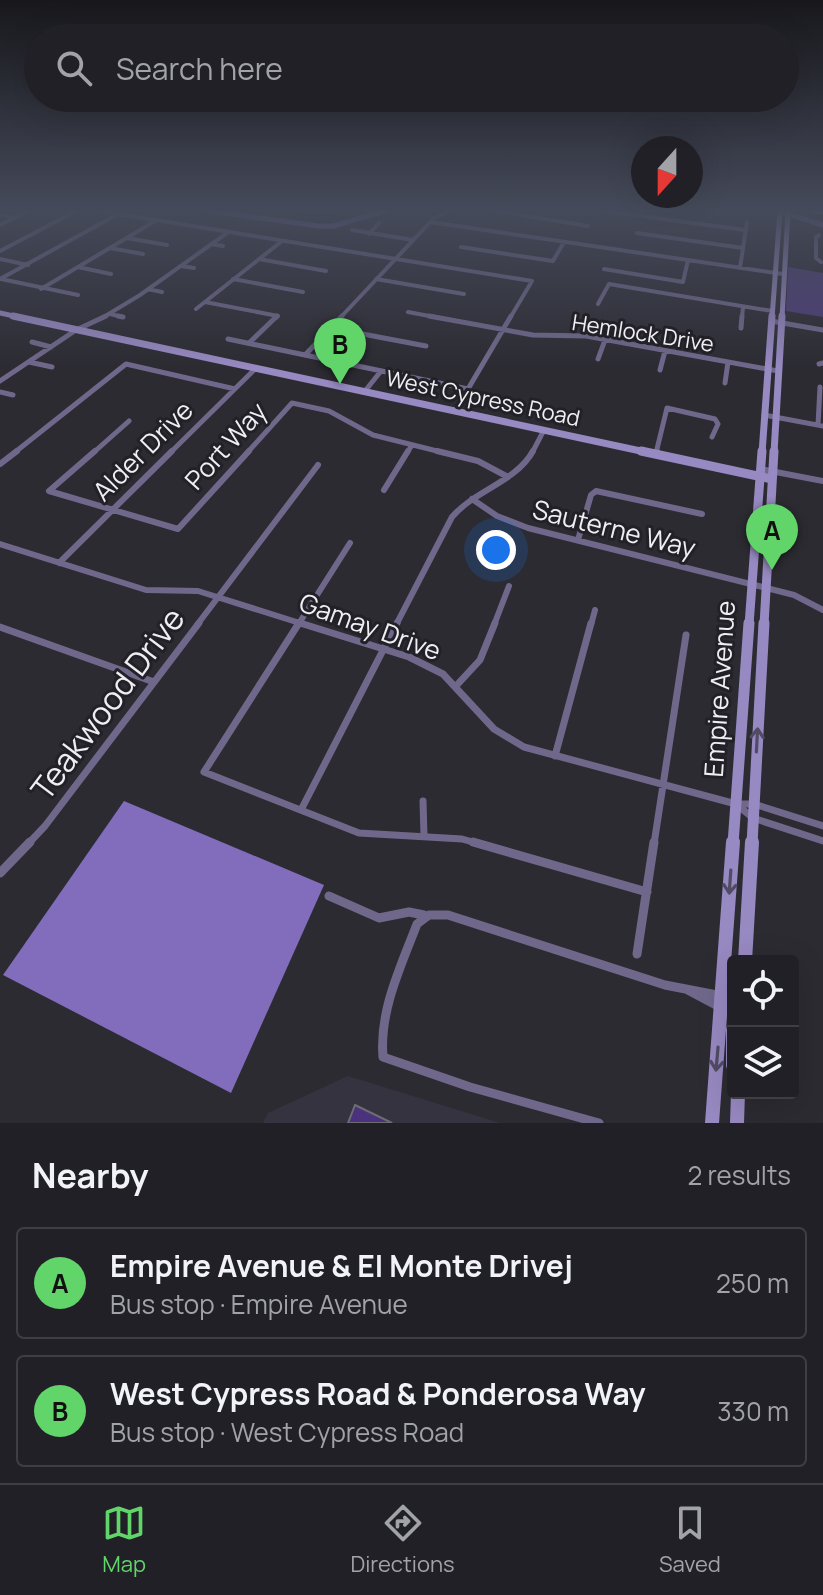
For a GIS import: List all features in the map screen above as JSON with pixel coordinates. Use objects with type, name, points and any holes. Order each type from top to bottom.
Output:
[{"type":"main road","name":"Empire Avenue","points":[[712,1123],[726,1004],[736,804],[776,263]]},
{"type":"main road","name":"Empire Avenue","points":[[745,955],[783,263]]},
{"type":"main road","name":"West Cypress Road","points":[[2,316],[656,454],[772,475]]},
{"type":"main road","points":[[737,1123],[738,1099]]},
{"type":"street","points":[[21,263],[28,265]]},
{"type":"street","points":[[0,279],[31,263]]},
{"type":"street","points":[[41,289],[84,263]]},
{"type":"street","points":[[0,381],[3,376],[76,330],[110,314],[185,263]]},
{"type":"street","points":[[196,309],[253,263]]},
{"type":"street","points":[[284,263],[326,271]]},
{"type":"street","points":[[305,355],[391,263]]},
{"type":"street","points":[[228,339],[468,389],[532,281],[422,263]]},
{"type":"street","points":[[604,269],[683,282],[687,263]]},
{"type":"street","points":[[710,263],[783,274]]},
{"type":"street","points":[[740,268],[741,263]]},
{"type":"street","points":[[181,266],[194,268]]},
{"type":"street","points":[[78,267],[111,274]]},
{"type":"street","points":[[0,279],[78,295]]},
{"type":"street","points":[[233,279],[303,292]]},
{"type":"street","points":[[376,279],[464,294]]},
{"type":"street","points":[[598,304],[609,284],[772,311]]},
{"type":"street","points":[[148,289],[162,292]]},
{"type":"street","points":[[205,302],[278,316],[249,343]]},
{"type":"street","points":[[741,328],[743,307]]},
{"type":"street","name":"Hemlock Drive","points":[[408,312],[541,336],[572,335],[605,340],[778,371]]},
{"type":"street","points":[[110,314],[123,317]]},
{"type":"street","points":[[771,321],[823,330]]},
{"type":"street","points":[[331,328],[426,346]]},
{"type":"street","points":[[598,359],[605,340]]},
{"type":"street","points":[[32,342],[51,347]]},
{"type":"street","points":[[660,370],[665,351]]},
{"type":"street","points":[[29,362],[52,367]]},
{"type":"street","points":[[725,383],[728,362]]},
{"type":"street","points":[[0,464],[126,364],[235,389]]},
{"type":"street","name":"Alder Drive","points":[[59,563],[256,368]]},
{"type":"street","points":[[365,391],[381,371]]},
{"type":"street","points":[[764,415],[820,426],[820,387]]},
{"type":"street","points":[[0,392],[13,395]]},
{"type":"street","name":"Port Way","points":[[112,510],[178,529],[292,403],[329,411],[373,435],[478,461],[508,477]]},
{"type":"street","points":[[656,454],[667,408],[715,419],[718,424],[712,437]]},
{"type":"street","points":[[112,510],[49,491],[129,421]]},
{"type":"street","points":[[301,810],[452,517],[472,499],[528,461],[544,430]]},
{"type":"street","points":[[384,490],[412,445]]},
{"type":"street","name":"Teakwood Drive","points":[[0,873],[45,826],[318,465]]},
{"type":"street","points":[[772,475],[823,481]]},
{"type":"street","points":[[578,540],[591,495],[596,491],[702,514]]},
{"type":"street","name":"Sauterne Way","points":[[472,499],[513,523],[794,595],[823,610]]},
{"type":"street","points":[[350,543],[204,772],[359,833],[462,839],[647,892]]},
{"type":"street","name":"Gamay Drive","points":[[0,544],[146,590],[185,589],[219,597],[385,649],[428,665],[456,686],[494,729],[524,747],[736,804]]},
{"type":"street","points":[[456,686],[480,660],[509,586]]},
{"type":"street","points":[[555,756],[595,610]]},
{"type":"street","points":[[0,627],[154,682]]},
{"type":"street","points":[[637,954],[686,635]]},
{"type":"street","points":[[423,801],[424,836]]},
{"type":"street","points":[[736,804],[823,841]]},
{"type":"street","points":[[736,804],[823,826]]},
{"type":"street","points":[[329,896],[379,918],[409,912],[448,914],[686,989],[696,997],[726,1004]]},
{"type":"street","points":[[424,915],[417,924],[379,1042],[383,1057],[470,1087],[599,1123]]},
{"type":"shaded area","points":[[788,267],[823,273],[823,317],[786,311]]},
{"type":"shaded area","points":[[124,801],[324,885],[231,1093],[3,975]]},
{"type":"shaded area","points":[[348,1076],[500,1123],[263,1123],[268,1113]]},
{"type":"building","points":[[355,1105],[392,1123],[348,1123]]},
{"type":"place","name":"West Cypress Road & Ponderosa Way","points":[[340,384]]},
{"type":"place","name":"Empire Avenue & El Monte Drivej","points":[[772,570]]}]
